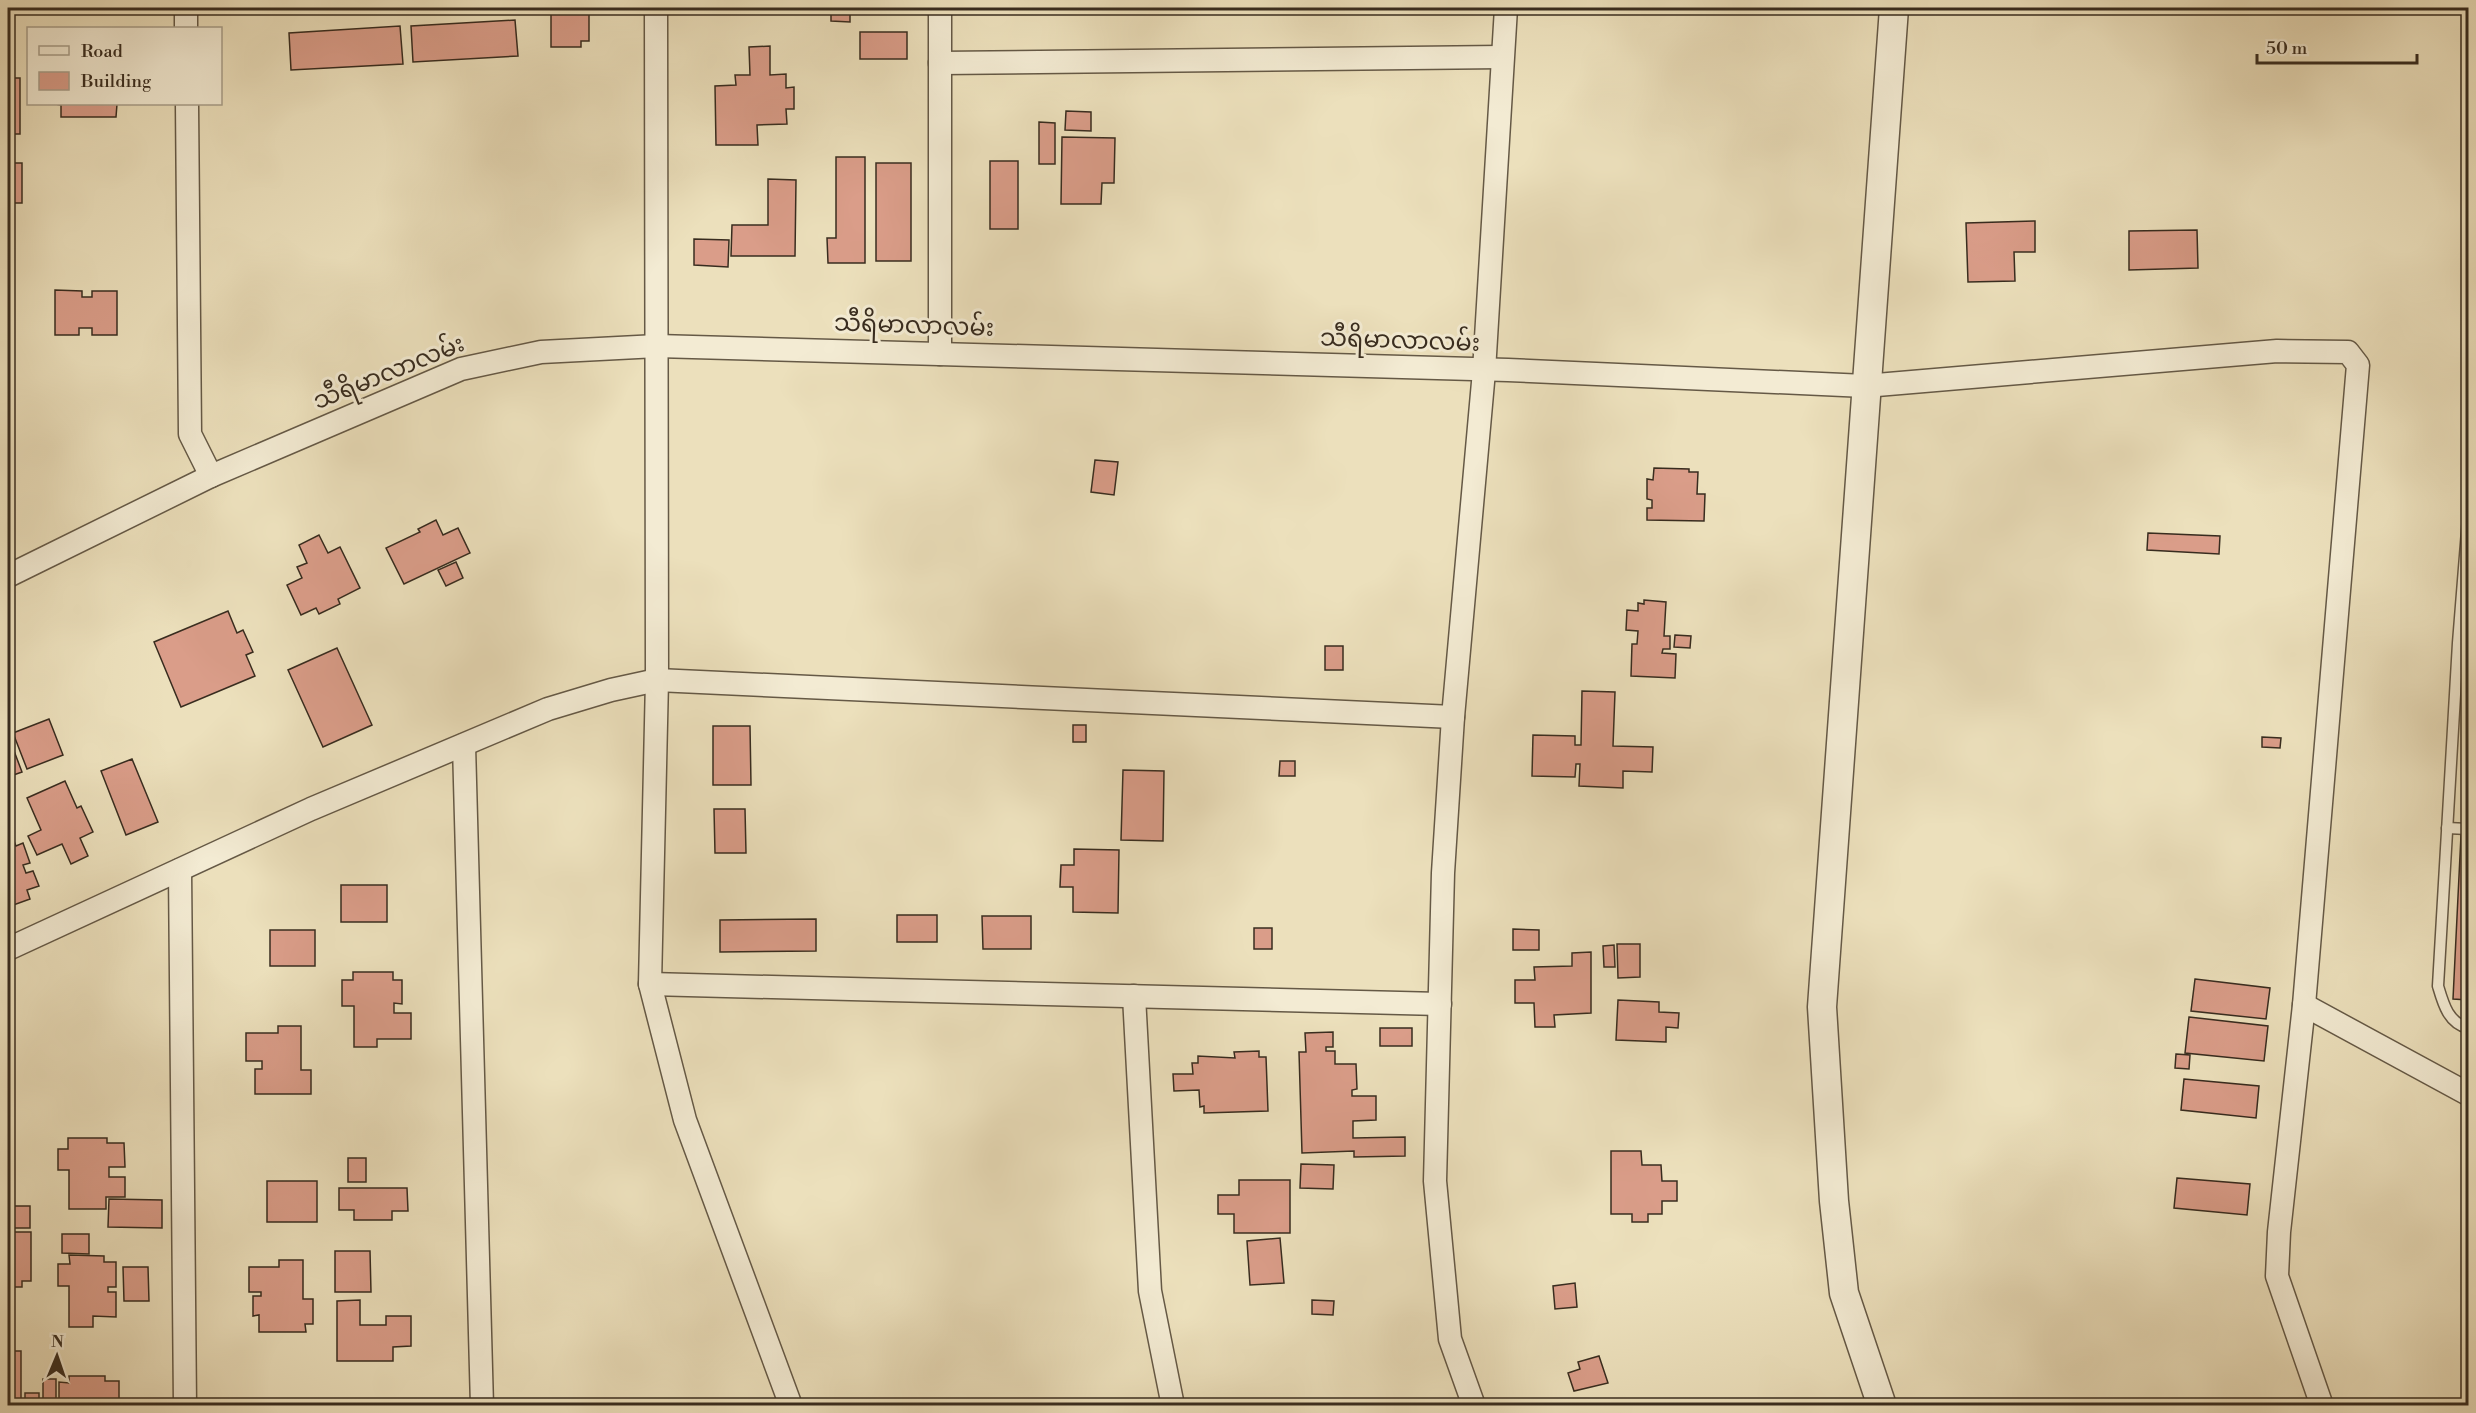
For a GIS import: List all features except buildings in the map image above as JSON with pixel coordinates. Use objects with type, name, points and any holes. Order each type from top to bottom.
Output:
[{"type":"street","points":[[186,8],[186,27]]},
{"type":"street","points":[[656,8],[657,680],[650,984],[685,1120],[791,1406]]},
{"type":"street","points":[[940,8],[940,354]]},
{"type":"street","points":[[1474,1406],[1450,1339],[1435,1180],[1443,873],[1453,717],[1484,371],[1506,8]]},
{"type":"street","points":[[1882,1406],[1844,1293],[1834,1200],[1822,1006],[1894,8]]},
{"type":"street","points":[[940,63],[1502,57]]},
{"type":"street","points":[[187,105],[190,434],[211,476]]},
{"type":"street","name":"သီရိမာလာလမ်း","points":[[8,576],[211,476],[461,369],[541,352],[657,346],[1508,370],[1865,386],[2277,351],[2348,352],[2358,364],[2304,1005],[2279,1232],[2277,1276],[2322,1406]]},
{"type":"street","points":[[8,949],[311,809],[548,709],[610,690],[657,680],[1453,717]]},
{"type":"street","points":[[464,745],[482,1406]]},
{"type":"street","points":[[180,870],[185,1406]]},
{"type":"street","points":[[650,984],[1440,1004]]},
{"type":"street","points":[[1134,996],[1150,1291],[1173,1406]]},
{"type":"street","points":[[2304,1005],[2469,1094]]},
{"type":"lane","points":[[2469,518],[2463,643],[2447,828],[2438,986],[2447,1013],[2464,1027],[2469,1028]]},
{"type":"lane","points":[[2447,828],[2469,829]]}]
